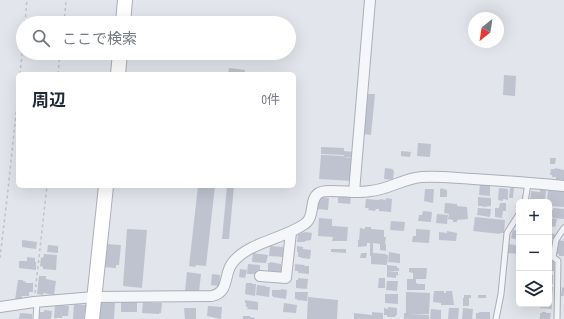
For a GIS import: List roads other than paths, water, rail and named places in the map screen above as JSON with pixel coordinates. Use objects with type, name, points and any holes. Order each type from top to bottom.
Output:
[{"type":"street","points":[[124,16],[125,0]]},
{"type":"street","points":[[354,192],[370,0]]},
{"type":"street","points":[[118,72],[119,60]]},
{"type":"street","points":[[0,307],[36,302],[95,297],[218,295],[224,288],[231,264],[236,259],[248,250],[291,232],[306,223],[310,218],[314,198],[322,191],[374,191],[412,178],[421,177],[564,186]]},
{"type":"street","points":[[92,319],[106,188]]},
{"type":"street","points":[[260,276],[286,278],[291,232]]},
{"type":"lane","points":[[525,199],[528,183]]},
{"type":"lane","points":[[496,319],[501,294],[508,233],[516,219]]},
{"type":"lane","points":[[557,319],[558,261],[552,257],[556,240],[564,228]]},
{"type":"lane","points":[[36,302],[36,319]]}]
